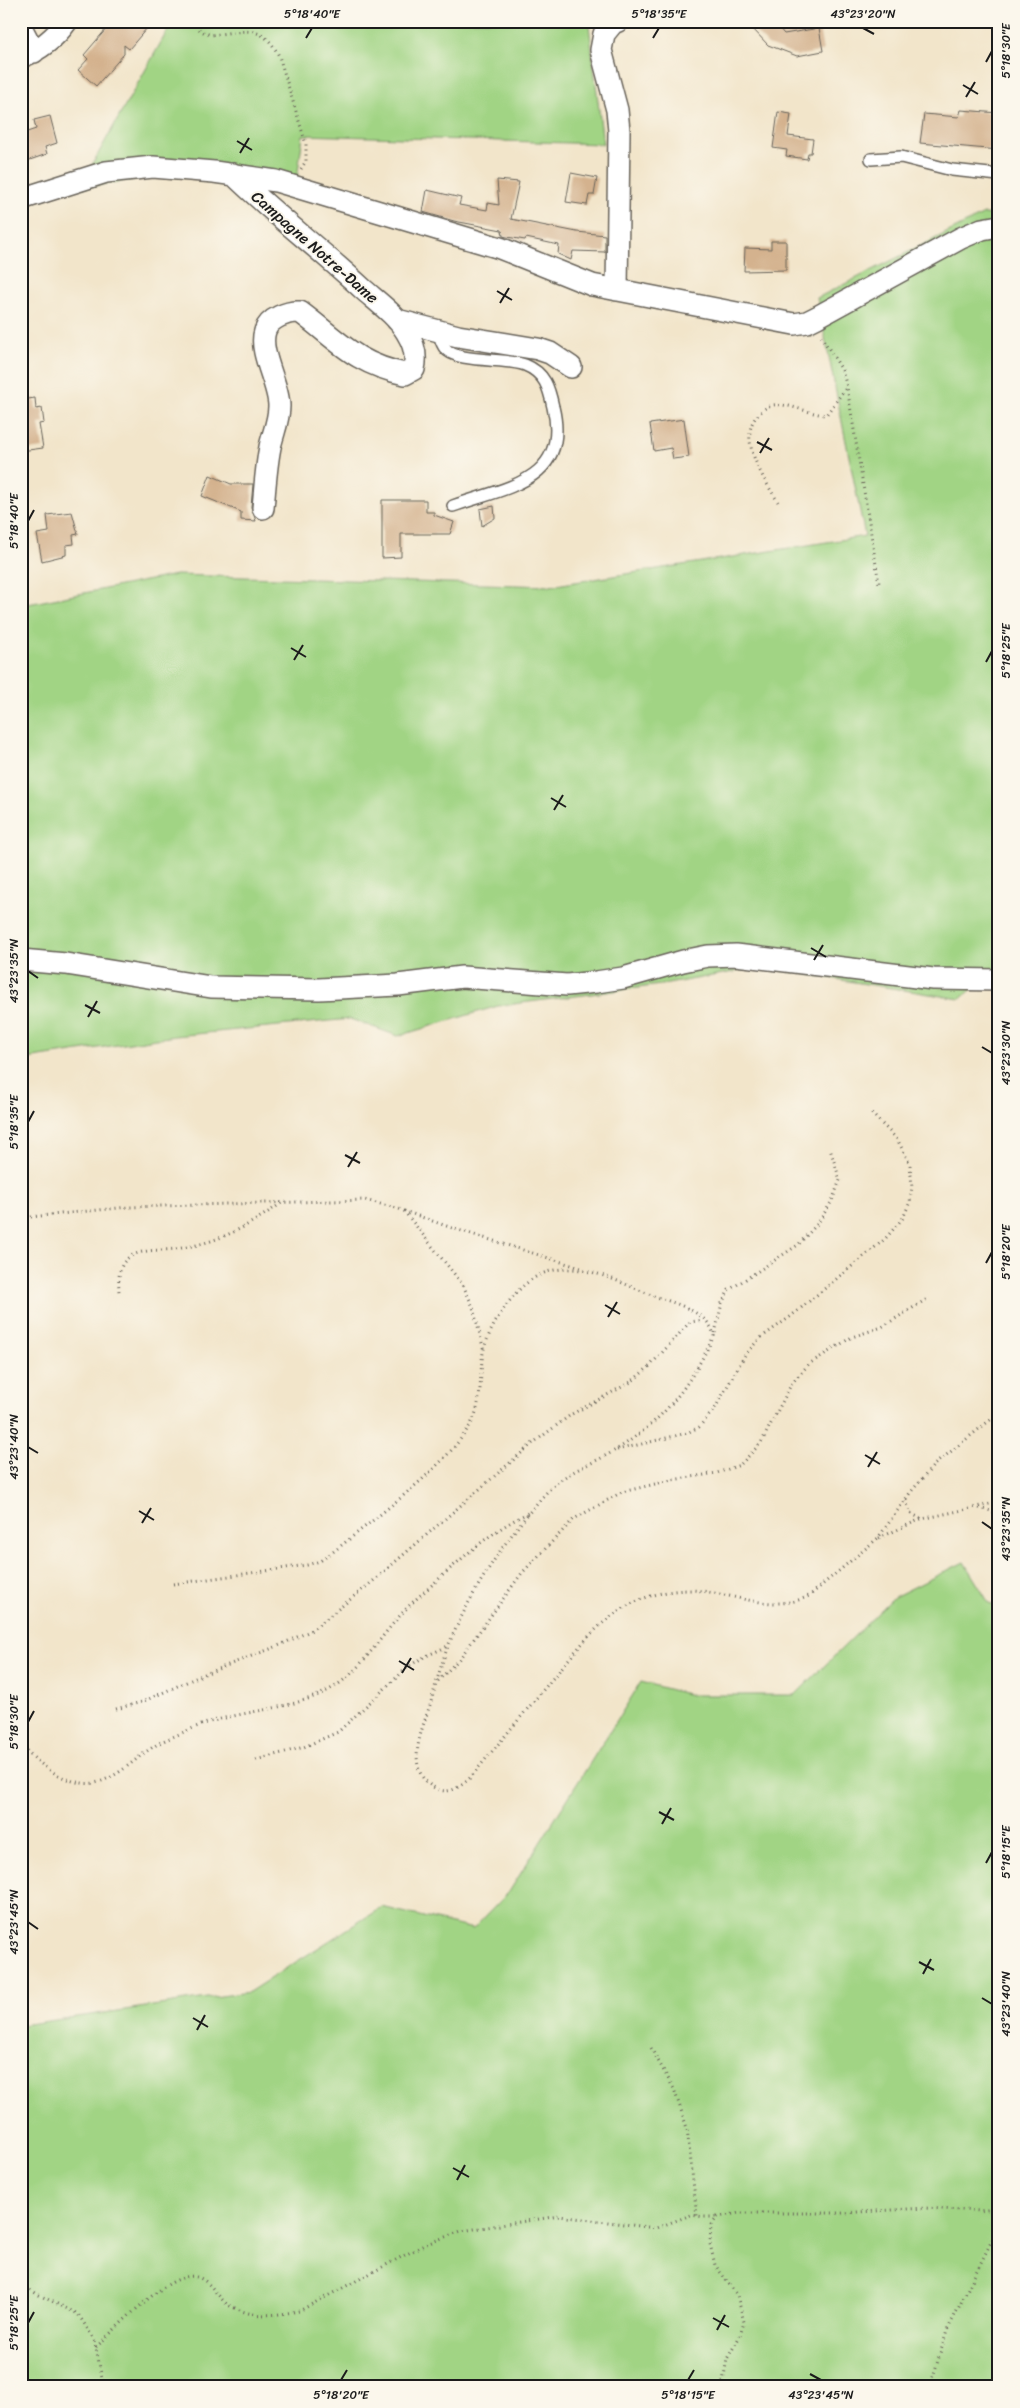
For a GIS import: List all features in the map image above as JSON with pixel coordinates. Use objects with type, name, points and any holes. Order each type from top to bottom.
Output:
[{"type":"street","points":[[21,26],[28,55],[58,34],[67,21]]},
{"type":"street","points":[[617,290],[619,131],[617,110],[601,50],[604,34],[613,23],[618,21]]},
{"type":"street","points":[[21,198],[106,172],[152,167],[233,174],[286,184],[500,248],[576,280],[617,290],[794,324],[807,322],[961,238],[982,229],[999,226]]},
{"type":"street","name":"Campagne Notre-Dame","points":[[233,174],[270,211],[335,262],[397,320],[407,332],[416,359],[414,369],[405,374],[371,365],[333,340],[300,312],[290,313],[274,319],[265,329],[264,341],[279,404],[278,422],[270,447],[263,508]]},
{"type":"street","name":"Campagne Notre-Dame","points":[[397,320],[438,331],[538,349],[550,353],[571,368]]},
{"type":"street","points":[[21,960],[66,964],[182,984],[239,988],[319,989],[388,986],[462,978],[566,985],[623,978],[708,956],[736,955],[933,979],[999,980]]},
{"type":"lane","points":[[871,159],[902,157],[952,170],[999,175]]},
{"type":"lane","points":[[438,331],[444,348],[456,356],[524,365],[540,374],[547,382],[558,428],[557,443],[551,456],[533,476],[515,486],[453,506]]},
{"type":"lane","points":[[970,981],[999,988]]},
{"type":"path","points":[[193,21],[198,29],[211,35],[255,31],[264,34],[279,56],[306,144],[306,161],[302,168],[286,184]]},
{"type":"path","points":[[807,322],[817,331],[834,354],[842,370],[847,387],[879,583]]},
{"type":"path","points":[[778,502],[759,469],[751,447],[751,430],[754,419],[762,410],[772,405],[826,415],[847,387]]},
{"type":"path","points":[[614,1451],[680,1435],[699,1427],[714,1410],[744,1355],[759,1339],[790,1317],[885,1239],[903,1218],[910,1202],[912,1187],[910,1164],[898,1139],[870,1112]]},
{"type":"path","points":[[830,1149],[840,1180],[832,1201],[818,1223],[798,1245],[729,1290],[722,1303],[714,1336],[696,1372],[673,1404],[663,1414],[614,1451],[569,1473],[549,1490],[487,1572],[468,1603],[448,1646],[418,1742],[417,1764],[419,1772],[428,1784],[443,1791],[451,1790],[470,1778],[588,1637],[619,1610],[656,1594],[670,1591],[715,1592],[754,1601],[781,1604],[797,1601],[809,1596],[878,1538],[907,1497],[934,1465],[999,1413]]},
{"type":"path","points":[[21,1218],[128,1207],[365,1200],[584,1269],[681,1306],[706,1321],[714,1331],[714,1336]]},
{"type":"path","points":[[119,1296],[119,1276],[124,1262],[132,1256],[144,1252],[176,1249],[216,1240],[250,1225],[284,1202]]},
{"type":"path","points":[[403,1211],[463,1285],[474,1307],[484,1351]]},
{"type":"path","points":[[173,1584],[307,1566],[330,1554],[418,1484],[470,1427],[477,1408],[484,1351],[492,1328],[500,1313],[524,1285],[536,1276],[549,1271],[584,1269]]},
{"type":"path","points":[[437,1681],[460,1658],[522,1573],[574,1519],[622,1492],[672,1480],[717,1474],[740,1465],[762,1442],[792,1383],[809,1364],[852,1338],[882,1327],[927,1299]]},
{"type":"path","points":[[116,1709],[142,1702],[312,1630],[372,1582],[533,1443],[580,1409],[614,1393],[631,1382],[649,1367],[690,1322],[706,1321]]},
{"type":"path","points":[[907,1497],[906,1504],[910,1513],[922,1519]]},
{"type":"path","points":[[878,1538],[922,1519],[999,1502]]},
{"type":"path","points":[[976,1508],[991,1511],[999,1517]]},
{"type":"path","points":[[21,1742],[34,1756],[54,1772],[76,1782],[94,1783],[116,1773],[158,1743],[192,1729],[218,1720],[311,1697],[334,1687],[348,1676],[405,1609],[470,1551],[502,1526],[531,1512]]},
{"type":"path","points":[[256,1760],[304,1747],[338,1732],[409,1666],[424,1656],[448,1646]]},
{"type":"path","points":[[651,2048],[674,2089],[686,2128],[697,2216]]},
{"type":"path","points":[[96,2347],[155,2294],[181,2278],[192,2276],[208,2281],[228,2304],[244,2312],[262,2315],[299,2311],[424,2245],[460,2231],[558,2216],[656,2228],[691,2214],[718,2217],[739,2212],[842,2213],[925,2208],[980,2211],[999,2208]]},
{"type":"path","points":[[718,2217],[711,2225],[710,2244],[716,2265],[737,2295],[744,2322],[740,2336],[727,2360],[722,2387]]},
{"type":"path","points":[[930,2387],[947,2331],[999,2226]]},
{"type":"path","points":[[21,2248],[24,2285],[21,2303]]},
{"type":"path","points":[[24,2285],[36,2294],[78,2314],[94,2339],[104,2387]]},
{"type":"green space","points":[[173,21],[600,21],[589,25],[603,144],[303,135],[295,194],[220,176],[149,177],[82,188],[89,170]]},
{"type":"green space","points":[[984,214],[999,215],[999,968],[960,999],[761,967],[668,984],[498,1006],[398,1036],[350,1019],[175,1036],[21,1060],[21,601],[23,605],[176,575],[550,586],[865,536],[817,298]]},
{"type":"green space","points":[[964,1562],[989,1603],[999,1608],[999,2387],[21,2387],[21,2025],[249,1992],[382,1907],[473,1929],[509,1892],[641,1682],[691,1695],[795,1695],[894,1597]]},
{"type":"building","points":[[113,21],[153,21],[129,49],[124,45],[124,54],[96,86],[78,70],[88,59],[84,55]]},
{"type":"building","points":[[760,21],[773,21],[784,34],[819,28],[823,51],[797,56],[768,45],[752,28]]},
{"type":"building","points":[[961,110],[999,113],[999,150],[920,143],[924,114],[959,117]]},
{"type":"building","points":[[778,112],[791,114],[788,136],[813,139],[811,153],[808,153],[807,159],[786,156],[787,150],[773,148]]},
{"type":"building","points":[[50,116],[57,143],[45,147],[47,154],[21,163],[21,134],[36,129],[34,120]]},
{"type":"building","points":[[571,173],[597,178],[594,195],[589,195],[587,205],[566,202]]},
{"type":"building","points":[[497,180],[519,182],[511,219],[577,232],[605,235],[605,252],[573,251],[571,260],[558,254],[559,245],[526,238],[525,240],[507,237],[503,236],[502,230],[454,221],[423,212],[427,190],[461,198],[459,205],[487,210],[488,203],[499,205]]},
{"type":"building","points":[[771,241],[786,241],[786,270],[744,271],[745,248],[771,249]]},
{"type":"building","points":[[35,398],[36,409],[42,408],[44,423],[39,424],[43,448],[21,451],[21,400]]},
{"type":"building","points":[[684,419],[689,457],[673,459],[671,448],[654,451],[650,424]]},
{"type":"building","points":[[210,475],[231,484],[253,484],[251,507],[256,521],[241,520],[241,512],[202,496]]},
{"type":"building","points":[[382,500],[426,500],[426,512],[434,512],[434,515],[454,522],[450,534],[401,534],[401,557],[382,558]]},
{"type":"building","points":[[494,506],[495,518],[482,526],[480,509]]},
{"type":"building","points":[[72,512],[78,534],[73,535],[74,544],[66,545],[66,555],[42,561],[37,534],[49,532],[47,515]]}]
